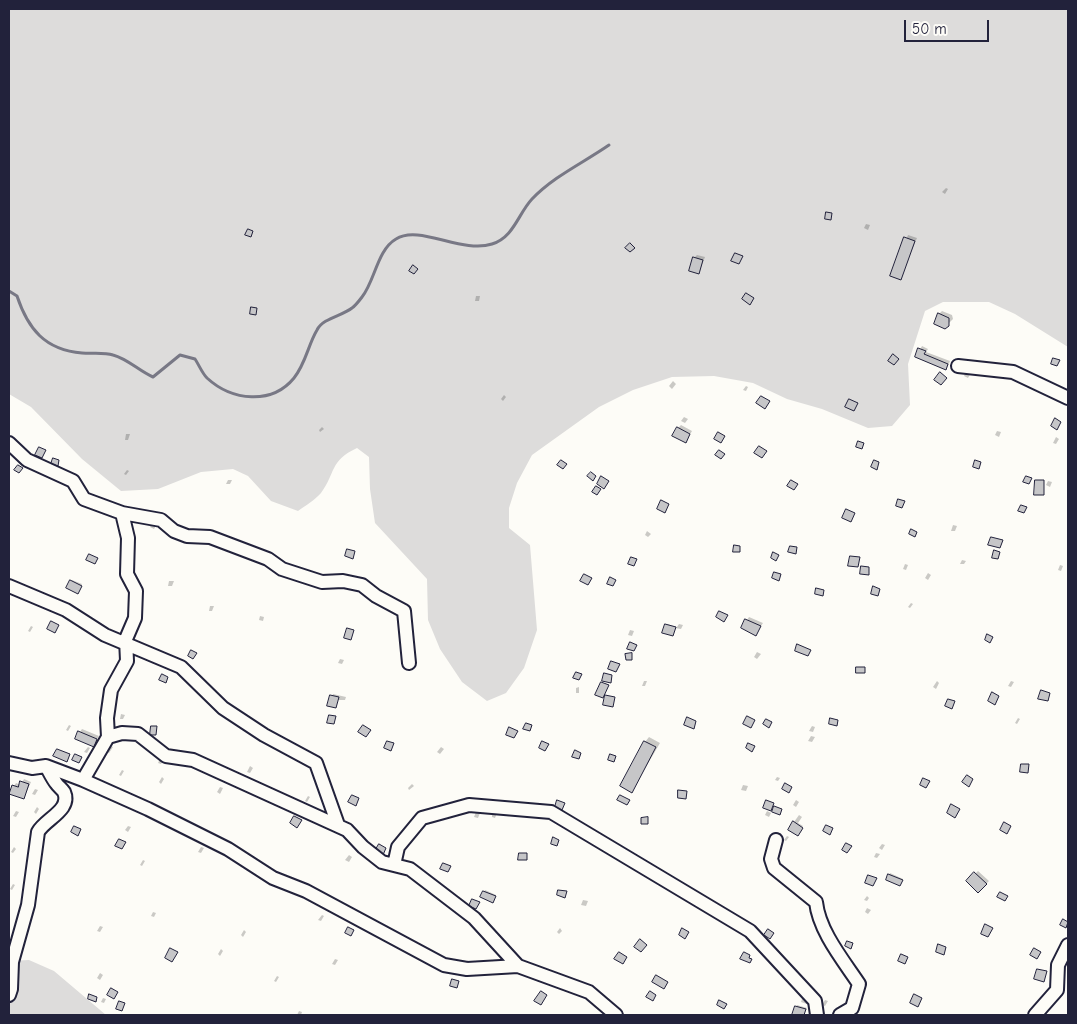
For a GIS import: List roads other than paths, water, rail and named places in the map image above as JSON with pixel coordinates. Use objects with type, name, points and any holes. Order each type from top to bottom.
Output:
[{"type":"street","points":[[958,366],[1013,372],[1068,398]]},
{"type":"street","points":[[9,443],[27,460],[73,482],[84,498],[122,513],[161,520],[174,531],[187,536],[210,537],[268,559],[282,569],[322,582],[342,581],[362,585],[376,596],[404,611],[409,663]]},
{"type":"street","points":[[83,780],[90,764],[108,737],[111,690],[127,661],[127,644],[135,618],[136,591],[127,574],[128,538],[122,513]]},
{"type":"street","points":[[9,586],[66,610],[105,635],[181,666],[223,708],[264,736],[316,763],[338,825]]},
{"type":"street","points":[[108,737],[122,733],[138,734],[166,756],[193,760],[347,830],[363,847],[382,862],[410,869],[474,918],[518,966]]},
{"type":"street","points":[[9,763],[32,768],[46,766],[148,809],[228,849],[273,878],[306,891],[444,965],[467,969],[518,966],[589,992],[616,1015]]},
{"type":"street","points":[[9,995],[12,962],[28,905],[38,832],[43,824],[62,811],[65,803],[64,792],[55,783],[46,766]]},
{"type":"street","points":[[394,865],[398,847],[422,818],[469,805],[551,812],[750,931],[816,1001],[817,1015]]},
{"type":"street","points":[[776,840],[770,859],[774,868],[816,902],[818,916],[841,958],[859,984],[852,1008],[840,1015]]},
{"type":"street","points":[[1035,1015],[1057,990],[1058,965],[1068,945]]},
{"type":"waterway","points":[[9,291],[17,296],[21,308],[33,328],[40,336],[58,347],[82,353],[113,355],[124,359],[153,377],[180,355],[195,359],[207,378],[228,392],[252,397],[263,396],[275,393],[294,378],[320,326],[328,320],[348,311],[357,303],[370,283],[384,250],[396,239],[405,235],[416,235],[480,246],[499,241],[511,231],[527,205],[541,191],[559,177],[609,145]]}]
